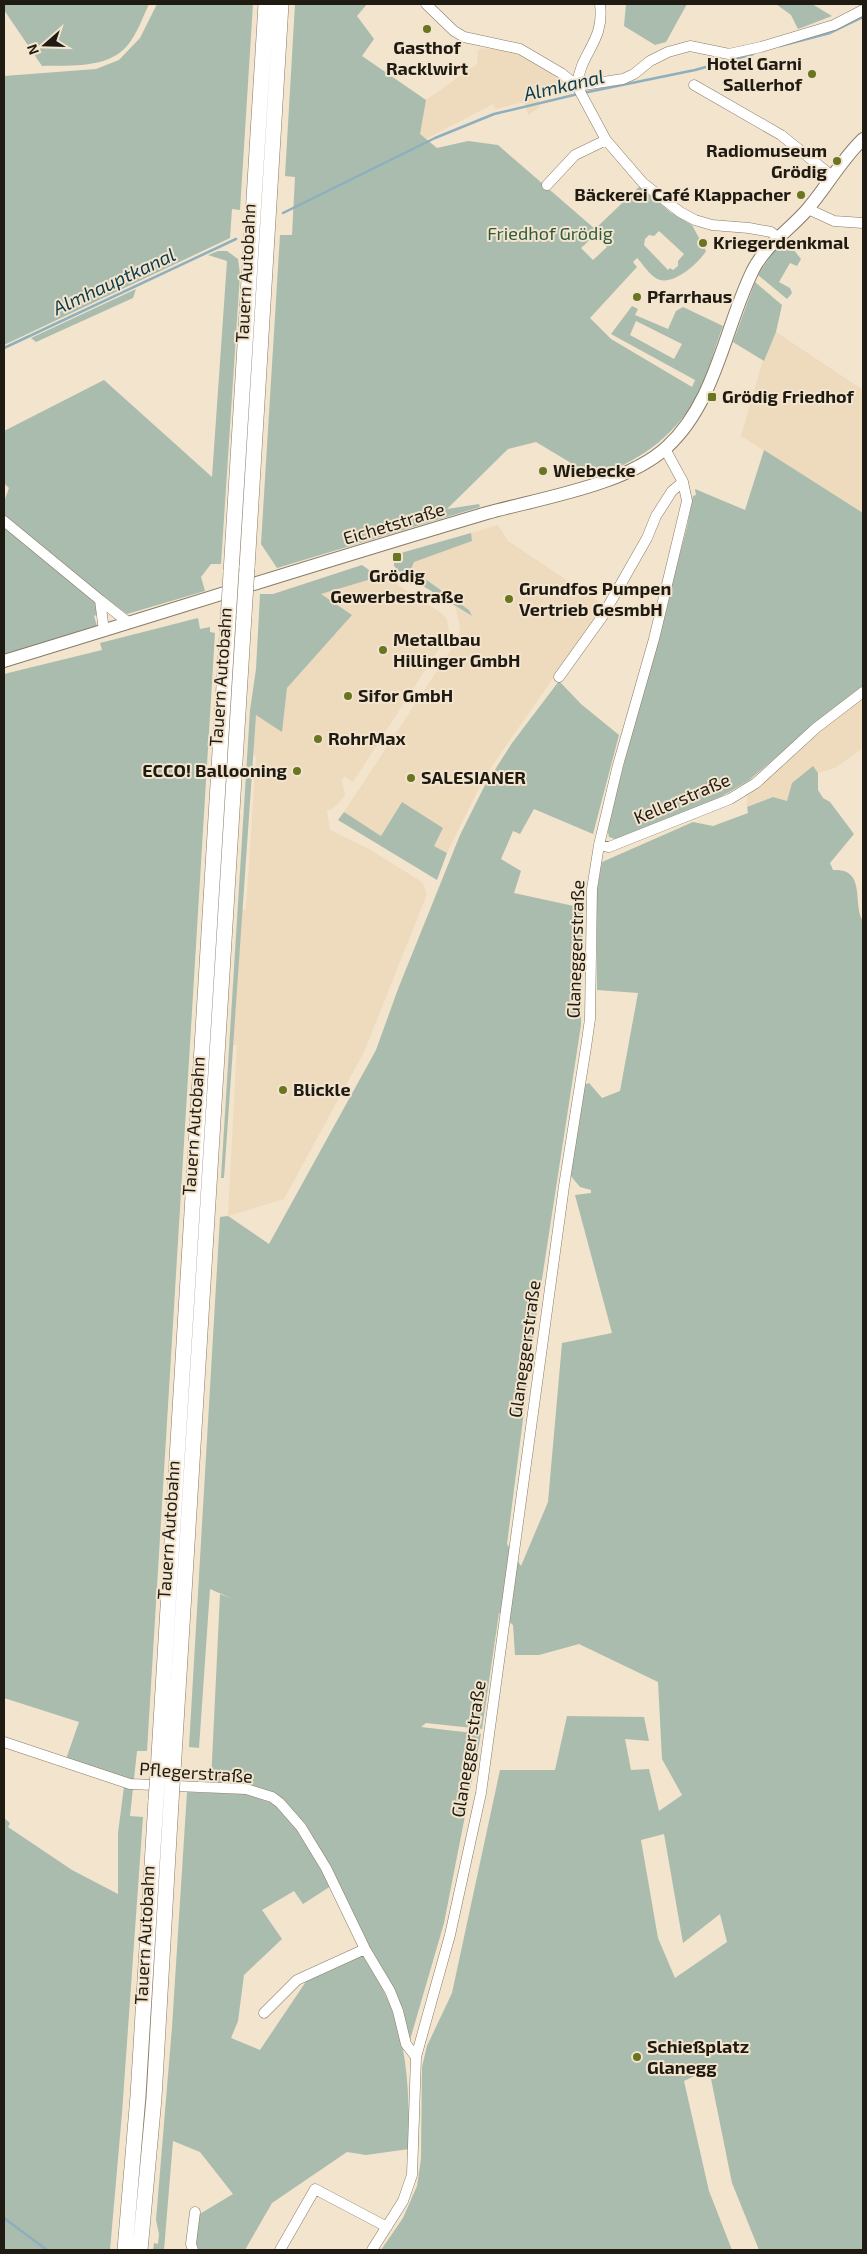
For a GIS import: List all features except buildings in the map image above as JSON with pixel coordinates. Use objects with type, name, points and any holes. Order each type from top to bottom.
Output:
[{"type":"highway","name":"Tauern Autobahn","points":[[166,1772],[228,620],[266,4]]},
{"type":"highway","name":"Tauern Autobahn","points":[[125,2250],[164,1801],[244,615],[281,4]]},
{"type":"highway","name":"Tauern Autobahn","points":[[140,2250],[154,2098],[164,1801]]},
{"type":"main road","name":"Eichetstraße","points":[[4,661],[488,513],[615,477],[640,467],[665,449],[682,432],[705,396],[724,341],[754,270],[763,254],[777,237],[808,209],[832,176],[863,139]]},
{"type":"street","points":[[426,4],[454,31],[464,37],[520,49],[561,73],[580,91],[606,140],[643,183],[680,212],[695,220],[712,225],[771,232],[777,237]]},
{"type":"street","points":[[580,91],[581,64],[592,49],[602,22],[600,4]]},
{"type":"street","points":[[580,91],[623,79],[634,74],[650,61],[668,52],[690,46],[729,54],[761,47],[834,25],[863,10]]},
{"type":"street","points":[[694,85],[780,135],[832,176]]},
{"type":"street","points":[[547,186],[575,155],[606,140]]},
{"type":"street","points":[[808,209],[834,221],[863,223]]},
{"type":"street","name":"Glaneggerstraße","points":[[372,2250],[403,2201],[412,2175],[416,2057],[450,1935],[486,1762],[562,1196],[590,1019],[592,889],[599,845],[618,765],[654,639],[686,512],[687,495],[683,482],[665,449]]},
{"type":"street","points":[[559,677],[602,617],[647,538],[656,516],[672,491],[683,482]]},
{"type":"street","points":[[4,521],[129,623]]},
{"type":"street","points":[[100,600],[104,631]]},
{"type":"street","name":"Kellerstraße","points":[[599,845],[609,847],[730,799],[756,783],[816,728],[863,692]]},
{"type":"street","name":"Pflegerstraße","points":[[4,1742],[130,1784],[246,1790],[272,1797],[291,1814],[311,1842],[326,1868],[365,1949],[390,1991],[398,2011],[406,2044],[416,2057]]},
{"type":"street","points":[[264,2013],[297,1980],[365,1949]]},
{"type":"street","points":[[280,2250],[315,2189],[387,2227]]},
{"type":"street","points":[[193,2250],[191,2244],[195,2212]]},
{"type":"shaded area","points":[[481,48],[514,52],[554,72],[559,89],[537,95],[540,107],[528,115],[524,102],[495,109],[493,104],[426,139],[419,134],[426,100],[477,64],[478,51]]},
{"type":"shaded area","points":[[776,332],[863,390],[863,513],[741,436],[761,367]]},
{"type":"shaded area","points":[[498,525],[508,541],[604,605],[485,776],[447,853],[434,846],[402,802],[381,836],[344,812],[458,639],[460,626],[455,606],[471,616],[469,610],[411,569],[413,562],[472,541],[471,533]]},
{"type":"shaded area","points":[[378,568],[386,577],[441,613],[447,619],[449,633],[353,782],[344,776],[342,780],[345,796],[335,807],[327,811],[330,830],[369,849],[422,882],[427,894],[364,1052],[284,1199],[228,1216],[237,1045],[233,1045],[242,909],[246,909],[256,757],[253,754],[256,714],[282,731],[287,688],[352,615],[320,594],[367,580],[369,570]]},
{"type":"shaded area","points":[[863,687],[863,748],[835,768],[818,773],[812,766],[787,801],[773,797],[747,807],[748,781],[831,711]]},
{"type":"green space","points":[[4,4],[149,4],[140,25],[127,46],[109,59],[88,64],[42,66],[4,10]]},
{"type":"green space","points":[[157,4],[253,4],[240,210],[232,209],[230,238],[4,345],[4,76],[96,69],[119,60],[140,38]]},
{"type":"green space","name":"Friedhof Grödig","points":[[295,4],[367,4],[357,16],[374,39],[362,56],[426,100],[420,134],[437,148],[468,141],[498,145],[595,229],[640,186],[670,212],[692,225],[706,251],[692,267],[673,279],[660,280],[650,274],[637,258],[633,262],[637,267],[590,318],[611,339],[692,387],[695,380],[611,334],[632,306],[638,309],[635,315],[668,329],[676,311],[683,307],[723,326],[696,398],[676,426],[664,438],[638,457],[607,472],[591,477],[586,472],[536,442],[508,449],[447,509],[479,504],[480,507],[277,568],[261,544],[280,235],[292,235],[295,177],[285,176]],"holes":[[[659,231],[684,254],[678,261],[678,266],[673,270],[670,268],[668,270],[644,245],[645,239],[649,235],[654,236]],[[595,235],[607,247],[593,260],[581,248]],[[636,321],[682,344],[674,359],[630,335]]]},
{"type":"green space","points":[[626,4],[687,4],[666,42],[655,45],[624,26]]},
{"type":"green space","points":[[776,4],[812,4],[832,16],[798,29],[791,15]]},
{"type":"green space","points":[[785,239],[801,259],[797,266],[790,263],[779,282],[790,288],[792,293],[787,299],[758,275],[774,251]]},
{"type":"green space","points":[[218,251],[227,251],[238,259],[240,274],[221,564],[211,564],[201,577],[205,591],[127,614],[116,606],[94,616],[97,626],[4,656],[4,502],[9,488],[4,483],[4,431],[104,380],[212,477],[227,261],[208,255]]},
{"type":"green space","points":[[755,282],[782,305],[776,332],[764,361],[733,342]]},
{"type":"green space","points":[[136,289],[133,298],[36,342],[31,338]]},
{"type":"green space","points":[[764,450],[863,513],[863,687],[831,711],[748,781],[719,798],[626,836],[615,839],[609,837],[609,820],[687,527],[693,496],[696,495],[695,489],[745,510]]},
{"type":"green space","points":[[471,533],[472,541],[414,562],[411,569],[469,610],[472,616],[400,572],[394,566],[394,555]]},
{"type":"green space","points":[[362,565],[369,570],[368,580],[321,594],[352,615],[287,688],[282,732],[256,715],[224,1178],[221,1178],[250,710],[256,669],[260,594],[273,594]]},
{"type":"green space","points":[[198,618],[200,629],[210,627],[210,632],[215,633],[147,1751],[137,1751],[130,1816],[143,1817],[122,2113],[110,2250],[4,2250],[4,1818],[10,1823],[8,1827],[72,1870],[118,1894],[118,1833],[125,1779],[66,1759],[79,1722],[4,1698],[4,674],[102,650],[100,643]]},
{"type":"green space","points":[[559,681],[581,704],[619,735],[593,834],[534,809],[520,834],[513,831],[501,859],[521,871],[514,893],[583,908],[581,1025],[536,1318],[507,1544],[521,1566],[548,1502],[562,1343],[612,1333],[575,1195],[591,1193],[591,1190],[580,1187],[570,1175],[584,1085],[589,1083],[602,1098],[620,1091],[638,993],[597,990],[597,890],[602,862],[693,822],[713,826],[748,813],[747,807],[773,797],[787,801],[792,783],[813,766],[818,773],[818,790],[823,798],[830,802],[854,834],[830,863],[833,870],[844,871],[855,881],[858,906],[863,921],[863,2250],[759,2250],[732,2183],[709,2069],[684,2081],[709,2191],[732,2250],[381,2250],[403,2218],[417,2186],[421,2159],[422,2067],[427,2046],[452,1993],[500,1770],[555,1770],[567,1716],[644,1717],[649,1741],[625,1739],[631,1770],[649,1769],[659,1811],[682,1795],[662,1759],[658,1682],[579,1644],[539,1655],[515,1655],[513,1625],[499,1613],[482,1729],[426,1723],[421,1727],[481,1734],[444,1923],[410,2040],[326,1860],[273,1794],[253,1786],[211,1782],[220,1594],[233,1599],[210,1589],[199,1748],[189,1747],[220,1217],[228,1216],[269,1244],[376,1050],[398,989],[460,835],[484,787],[512,743]],"holes":[[[664,1834],[683,1943],[720,1914],[727,1942],[675,1978],[658,1938],[641,1840]]]},
{"type":"green space","points":[[402,802],[443,828],[434,846],[447,853],[437,880],[338,820],[344,812],[381,836]]},
{"type":"green space","points":[[187,1792],[247,1794],[274,1804],[301,1833],[331,1886],[303,1904],[294,1891],[262,1910],[282,1939],[244,1975],[238,2021],[231,2038],[260,2050],[307,1980],[363,1954],[393,2012],[399,2031],[406,2070],[409,2109],[409,2149],[366,2155],[347,2152],[272,2203],[245,2250],[192,2250],[198,2215],[233,2194],[200,2152],[173,2141],[164,2250],[153,2250],[154,2243],[158,2244],[159,2234],[156,2220],[172,2027]]},
{"type":"waterway","name":"Almkanal","points":[[780,46],[830,33],[863,17]]},
{"type":"waterway","name":"Almkanal","points":[[583,93],[695,70],[753,54]]},
{"type":"waterway","name":"Almkanal","points":[[283,213],[435,138],[494,114],[578,94]]},
{"type":"waterway","name":"Almhauptkanal","points":[[4,348],[236,239]]},
{"type":"waterway","points":[[4,2218],[47,2250]]},
{"type":"place","name":"Gasthof Racklwirt","points":[[427,29]]},
{"type":"place","name":"Hotel Garni Sallerhof","points":[[812,74]]},
{"type":"place","name":"Radiomuseum Grödig","points":[[837,161]]},
{"type":"place","name":"Bäckerei Café Klappacher","points":[[801,195]]},
{"type":"place","name":"Kriegerdenkmal","points":[[703,243]]},
{"type":"place","name":"Pfarrhaus","points":[[637,297]]},
{"type":"place","name":"Grödig Friedhof","points":[[712,397]]},
{"type":"place","name":"Wiebecke","points":[[543,471]]},
{"type":"place","name":"Grödig Gewerbestraße","points":[[397,557]]},
{"type":"place","name":"Grundfos Pumpen Vertrieb GesmbH","points":[[509,599]]},
{"type":"place","name":"Metallbau Hillinger GmbH","points":[[383,650]]},
{"type":"place","name":"Sifor GmbH","points":[[348,696]]},
{"type":"place","name":"RohrMax","points":[[318,739]]},
{"type":"place","name":"ECCO! Ballooning","points":[[297,771]]},
{"type":"place","name":"SALESIANER","points":[[411,778]]},
{"type":"place","name":"Blickle","points":[[283,1090]]},
{"type":"place","name":"Schießplatz Glanegg","points":[[637,2057]]}]
